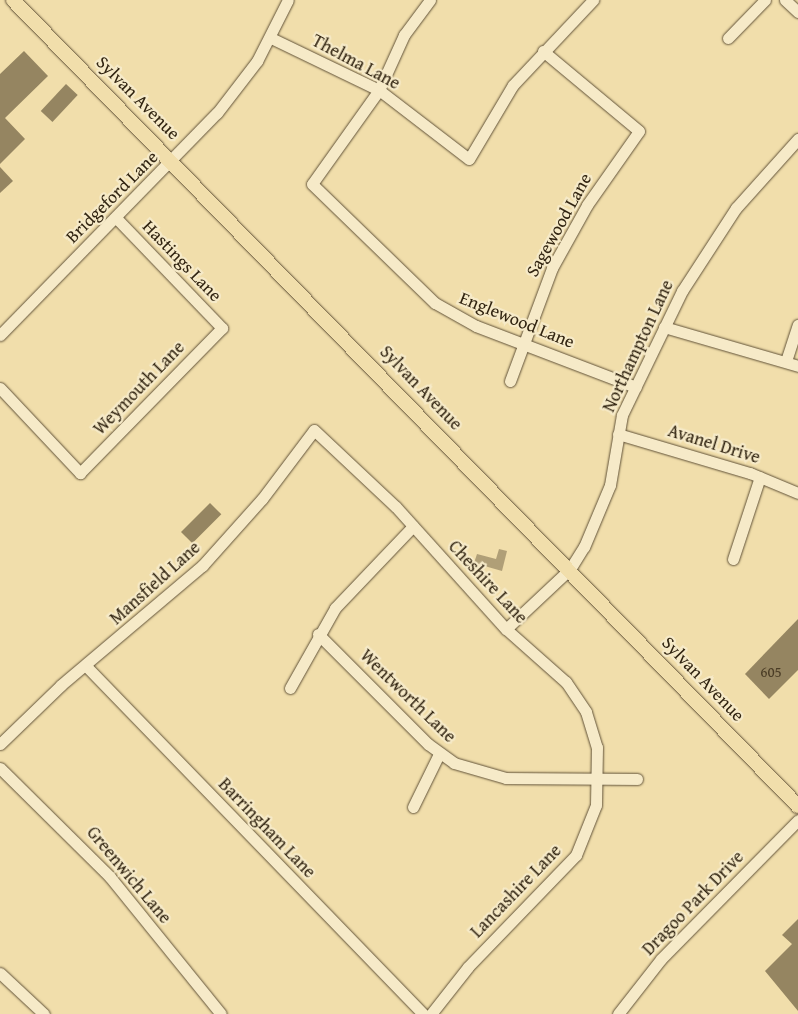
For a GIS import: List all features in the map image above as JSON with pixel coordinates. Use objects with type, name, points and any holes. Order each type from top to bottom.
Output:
[{"type":"main road","name":"Sylvan Avenue","points":[[14,0],[173,160],[798,806]]},
{"type":"street","name":"Bridgeford Lane","points":[[0,335],[173,160],[239,86],[271,38],[288,0]]},
{"type":"street","points":[[379,90],[404,35],[430,0]]},
{"type":"street","points":[[543,51],[593,0]]},
{"type":"street","points":[[728,38],[765,0]]},
{"type":"street","points":[[784,0],[798,12]]},
{"type":"street","name":"Thelma Lane","points":[[271,38],[379,90],[469,159],[513,85],[543,51]]},
{"type":"street","name":"Sagewood Lane","points":[[510,382],[522,342],[569,236],[639,131],[543,51]]},
{"type":"street","name":"Englewood Lane","points":[[379,90],[312,184],[435,303],[476,326],[636,387]]},
{"type":"street","name":"Northampton Lane","points":[[506,629],[570,569],[600,517],[610,485],[618,434],[636,387],[664,327],[718,233],[798,139]]},
{"type":"street","name":"Hastings Lane","points":[[116,218],[222,328]]},
{"type":"street","points":[[786,361],[798,325]]},
{"type":"street","points":[[664,327],[798,366]]},
{"type":"street","name":"Weymouth Lane","points":[[0,388],[80,473],[222,328]]},
{"type":"street","name":"Cheshire Lane","points":[[314,430],[413,526],[506,629],[577,697],[592,731],[599,778]]},
{"type":"street","name":"Mansfield Lane","points":[[0,744],[86,666],[202,566],[262,499],[314,430]]},
{"type":"street","name":"Avanel Drive","points":[[618,434],[760,476],[798,493]]},
{"type":"street","points":[[733,559],[760,476]]},
{"type":"street","points":[[290,688],[318,634],[353,586],[413,526]]},
{"type":"street","name":"Wentworth Lane","points":[[318,634],[439,754],[489,776],[637,779]]},
{"type":"street","name":"Barringham Lane","points":[[86,666],[423,1014]]},
{"type":"street","points":[[412,807],[439,754]]},
{"type":"street","name":"Greenwich Lane","points":[[0,768],[104,870],[221,1014]]},
{"type":"street","name":"Lancashire Lane","points":[[431,1014],[474,960],[576,855],[592,819],[599,778]]},
{"type":"street","name":"Dragoo Park Drive","points":[[618,1014],[661,959],[798,820]]},
{"type":"street","points":[[0,973],[44,1014]]},
{"type":"shaded area","points":[[499,549],[507,551],[502,571],[474,563],[477,554],[496,559]]},
{"type":"building","points":[[24,51],[48,76],[5,118],[25,139],[0,164],[0,74]]},
{"type":"building","points":[[66,84],[78,95],[52,122],[41,111]]},
{"type":"building","points":[[0,167],[13,181],[0,193]]},
{"type":"building","points":[[210,503],[221,514],[192,543],[181,532]]},
{"type":"building","points":[[798,619],[798,670],[769,699],[745,674]]},
{"type":"building","points":[[798,919],[798,1011],[765,971],[792,944],[782,935]]}]
